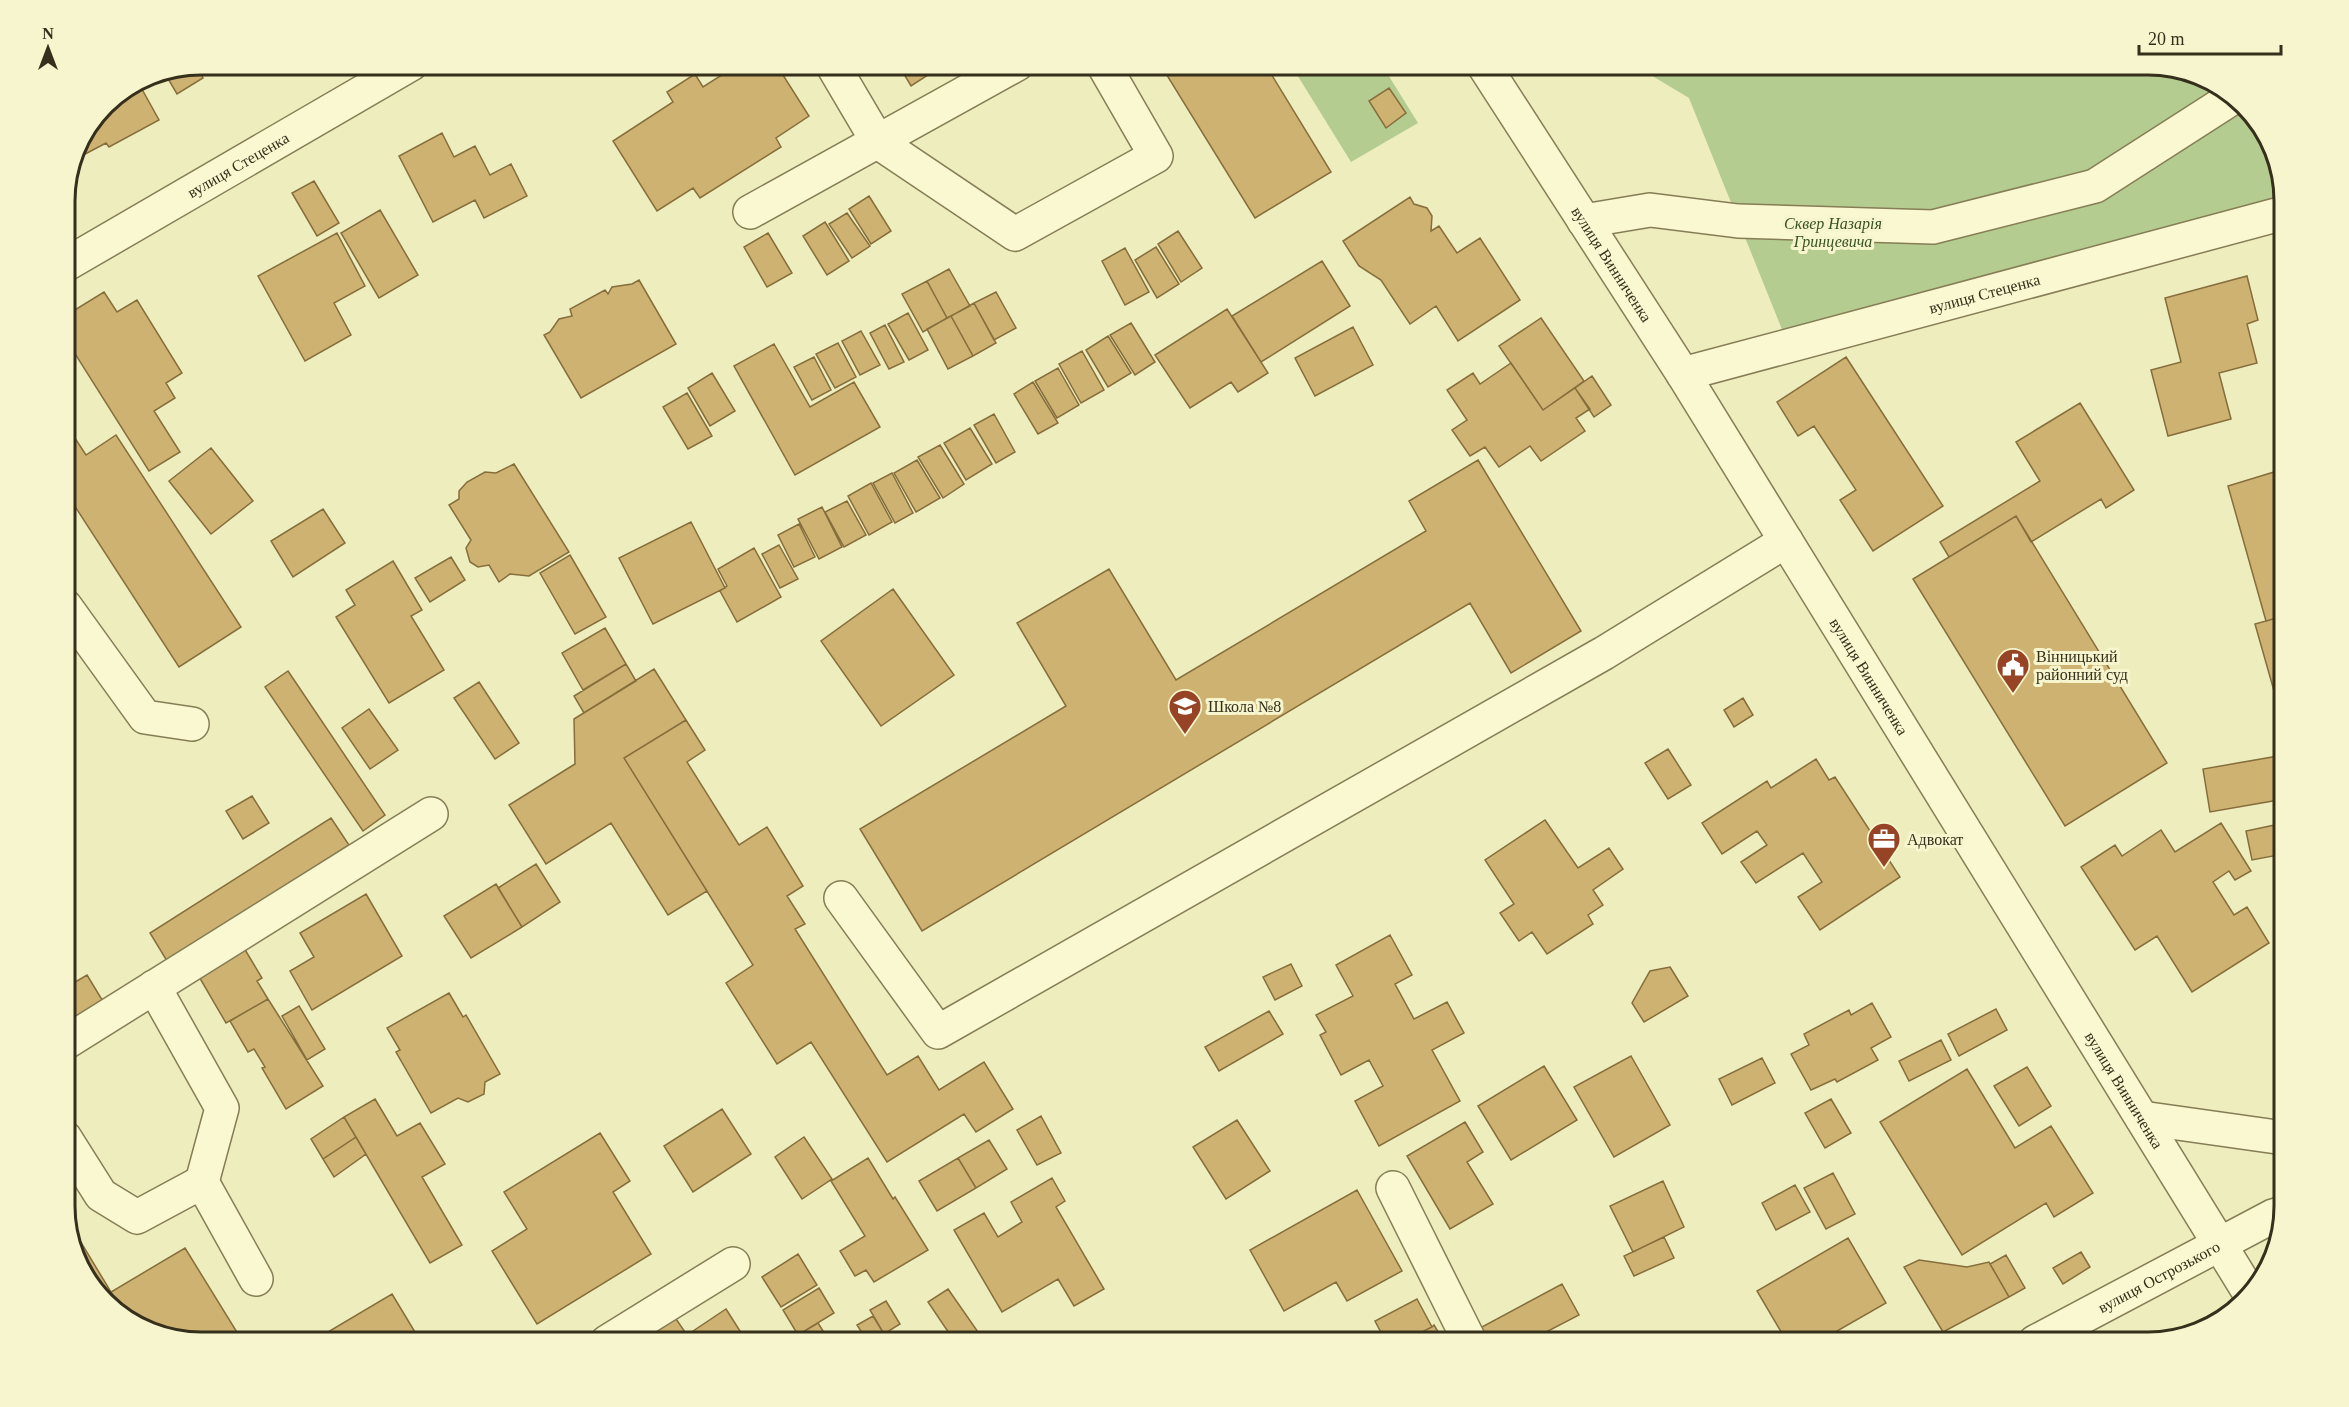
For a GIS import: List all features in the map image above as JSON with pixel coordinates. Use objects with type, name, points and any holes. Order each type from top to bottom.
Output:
[{"type":"street","name":"вулиця Стеценка","points":[[75,258],[392,75]]},
{"type":"street","points":[[838,75],[878,142],[1015,234],[1156,156],[1109,75]]},
{"type":"street","points":[[750,212],[997,75]]},
{"type":"street","name":"вулиця Винниченка","points":[[1490,75],[1683,374],[2245,1286]]},
{"type":"street","points":[[1584,221],[1650,210],[1738,221],[1933,227],[2095,186],[2227,102]]},
{"type":"street","name":"вулиця Стеценка","points":[[1683,374],[2274,216]]},
{"type":"street","points":[[841,898],[938,1032],[1604,653],[1786,541]]},
{"type":"street","points":[[75,620],[145,717],[192,724]]},
{"type":"street","points":[[75,1037],[431,814]]},
{"type":"street","points":[[154,987],[222,1108],[202,1182],[256,1279]]},
{"type":"street","points":[[2142,1118],[2274,1137]]},
{"type":"street","points":[[75,1154],[101,1195],[137,1217],[202,1182]]},
{"type":"street","points":[[1392,1188],[1465,1332]]},
{"type":"street","name":"вулиця Острозького","points":[[2054,1332],[2273,1218]]},
{"type":"street","points":[[623,1332],[733,1264]]},
{"type":"green space","points":[[1297,75],[1388,75],[1418,123],[1351,162]]},
{"type":"green space","name":"Сквер Назарія Гринцевича","points":[[1651,75],[2165,76],[2181,79],[2211,92],[2225,101],[2248,124],[2267,160],[2272,176],[2274,200],[1783,332],[1689,98]]},
{"type":"building","points":[[201,75],[203,78],[177,94],[168,79]]},
{"type":"building","points":[[693,75],[703,87],[722,75],[783,75],[809,116],[776,138],[781,147],[700,198],[693,188],[657,211],[613,141],[673,102],[667,92]]},
{"type":"building","points":[[904,75],[928,75],[911,86]]},
{"type":"building","points":[[1167,75],[1272,75],[1331,172],[1255,218]]},
{"type":"building","points":[[1389,88],[1406,113],[1386,128],[1369,101]]},
{"type":"building","points":[[142,90],[159,120],[109,147],[106,143],[84,154],[101,124],[118,106]]},
{"type":"building","points":[[442,133],[454,157],[475,146],[490,175],[511,164],[527,196],[484,218],[475,200],[433,222],[399,156]]},
{"type":"building","points":[[314,181],[339,223],[317,236],[292,193]]},
{"type":"building","points":[[869,196],[891,231],[871,244],[849,209]]},
{"type":"building","points":[[1410,197],[1414,204],[1427,208],[1432,216],[1431,231],[1439,226],[1457,253],[1480,238],[1520,300],[1458,341],[1436,306],[1410,324],[1381,280],[1359,266],[1343,241]]},
{"type":"building","points":[[380,210],[418,275],[379,298],[341,233]]},
{"type":"building","points":[[847,213],[870,246],[852,258],[829,224]]},
{"type":"building","points":[[825,222],[849,261],[827,275],[803,236]]},
{"type":"building","points":[[1178,231],[1202,268],[1181,282],[1158,244]]},
{"type":"building","points":[[337,233],[365,286],[334,303],[351,335],[305,361],[258,276]]},
{"type":"building","points":[[768,233],[792,273],[767,287],[744,247]]},
{"type":"building","points":[[1156,247],[1179,284],[1157,298],[1135,260]]},
{"type":"building","points":[[1125,248],[1149,292],[1125,305],[1102,261]]},
{"type":"building","points":[[1322,261],[1350,306],[1261,362],[1232,316]]},
{"type":"building","points":[[949,269],[970,306],[947,318],[927,281]]},
{"type":"building","points":[[2247,276],[2258,320],[2247,324],[2257,363],[2219,373],[2231,419],[2168,436],[2151,370],[2181,362],[2165,298]]},
{"type":"building","points":[[639,280],[676,344],[581,398],[544,335],[550,332],[559,319],[572,316],[570,309],[605,290],[608,294],[612,287],[632,284]]},
{"type":"building","points":[[927,281],[947,318],[923,332],[902,294]]},
{"type":"building","points":[[104,292],[117,312],[137,300],[182,373],[166,383],[175,398],[154,411],[180,452],[149,471],[75,354],[75,310]]},
{"type":"building","points":[[996,292],[1016,328],[994,340],[974,303]]},
{"type":"building","points":[[974,303],[996,343],[973,356],[951,316]]},
{"type":"building","points":[[1227,309],[1268,373],[1238,392],[1231,382],[1190,408],[1155,355]]},
{"type":"building","points":[[908,313],[928,350],[909,360],[888,324]]},
{"type":"building","points":[[951,316],[973,356],[948,369],[927,329]]},
{"type":"building","points":[[1541,318],[1584,381],[1543,410],[1499,346]]},
{"type":"building","points":[[1131,323],[1155,362],[1135,375],[1110,335]]},
{"type":"building","points":[[885,325],[904,362],[889,369],[870,333]]},
{"type":"building","points":[[1353,327],[1373,365],[1315,396],[1295,358]]},
{"type":"building","points":[[861,331],[880,365],[860,375],[842,341]]},
{"type":"building","points":[[1108,336],[1131,373],[1108,387],[1086,350]]},
{"type":"building","points":[[838,343],[856,377],[835,388],[816,354]]},
{"type":"building","points":[[774,344],[810,407],[854,382],[880,427],[795,475],[734,366]]},
{"type":"building","points":[[1082,351],[1104,390],[1081,403],[1059,364]]},
{"type":"building","points":[[814,357],[831,390],[812,400],[794,367]]},
{"type":"building","points":[[1846,357],[1943,506],[1873,551],[1840,500],[1856,490],[1814,426],[1798,436],[1777,402]]},
{"type":"building","points":[[1511,363],[1543,410],[1575,388],[1590,409],[1576,418],[1585,431],[1541,461],[1530,446],[1499,467],[1485,447],[1470,456],[1452,430],[1467,420],[1447,390],[1473,373],[1480,384]]},
{"type":"building","points":[[1058,368],[1079,405],[1057,418],[1035,381]]},
{"type":"building","points":[[712,373],[735,411],[710,426],[688,388]]},
{"type":"building","points":[[1592,376],[1611,405],[1594,417],[1575,388]]},
{"type":"building","points":[[1033,382],[1058,423],[1038,434],[1014,394]]},
{"type":"building","points":[[687,393],[712,436],[688,449],[663,407]]},
{"type":"building","points":[[2080,403],[2134,490],[2106,508],[2101,499],[2031,542],[2016,516],[1949,557],[1940,542],[2040,481],[2016,442]]},
{"type":"building","points":[[994,414],[1015,452],[996,463],[974,425]]},
{"type":"building","points":[[970,428],[992,464],[966,480],[944,443]]},
{"type":"building","points":[[116,435],[241,627],[179,667],[75,506],[75,438],[86,455]]},
{"type":"building","points":[[940,445],[964,484],[943,498],[918,457]]},
{"type":"building","points":[[211,448],[253,501],[211,534],[169,481]]},
{"type":"building","points":[[917,460],[940,498],[916,512],[894,473]]},
{"type":"building","points":[[1478,460],[1581,631],[1511,673],[1470,603],[922,931],[860,829],[1066,706],[1017,623],[1109,569],[1176,680],[1426,531],[1409,501]]},
{"type":"building","points":[[514,464],[569,552],[529,576],[510,574],[499,582],[489,565],[478,567],[470,562],[466,548],[471,540],[449,505],[459,499],[459,491],[467,482],[485,472],[496,473]]},
{"type":"building","points":[[2274,472],[2274,619],[2266,621],[2228,486]]},
{"type":"building","points":[[892,473],[913,513],[895,523],[873,483]]},
{"type":"building","points":[[871,483],[892,522],[869,535],[848,496]]},
{"type":"building","points":[[847,501],[866,535],[844,547],[825,512]]},
{"type":"building","points":[[822,507],[842,547],[819,559],[798,519]]},
{"type":"building","points":[[323,509],[345,543],[293,577],[271,541]]},
{"type":"building","points":[[2016,516],[2167,763],[2065,826],[1913,579]]},
{"type":"building","points":[[691,522],[725,588],[653,624],[619,558]]},
{"type":"building","points":[[799,524],[815,557],[794,567],[778,535]]},
{"type":"building","points":[[779,545],[798,579],[780,588],[762,554]]},
{"type":"building","points":[[754,548],[781,597],[737,622],[720,591],[727,586],[718,569]]},
{"type":"building","points":[[570,555],[606,617],[575,634],[540,573]]},
{"type":"building","points":[[451,557],[465,580],[430,602],[415,578]]},
{"type":"building","points":[[393,561],[422,610],[411,616],[444,670],[389,703],[336,617],[355,605],[346,590]]},
{"type":"building","points":[[893,589],[954,675],[881,726],[821,641]]},
{"type":"building","points":[[2274,619],[2274,691],[2255,624]]},
{"type":"building","points":[[605,628],[626,664],[583,690],[562,653]]},
{"type":"building","points":[[626,664],[636,681],[584,713],[574,696]]},
{"type":"building","points":[[654,669],[686,720],[624,758],[707,891],[668,915],[611,823],[546,864],[509,805],[575,764],[574,719]]},
{"type":"building","points":[[288,671],[385,815],[363,831],[265,687]]},
{"type":"building","points":[[479,682],[519,743],[495,759],[454,698]]},
{"type":"building","points":[[1743,698],[1753,715],[1734,727],[1724,710]]},
{"type":"building","points":[[369,709],[398,750],[370,769],[342,728]]},
{"type":"building","points":[[686,720],[705,750],[687,762],[739,845],[767,827],[803,886],[787,896],[805,924],[795,929],[887,1075],[918,1056],[939,1090],[984,1062],[1013,1109],[976,1132],[964,1114],[887,1162],[811,1042],[777,1064],[726,983],[753,965],[624,758]]},
{"type":"building","points":[[1668,749],[1691,785],[1668,799],[1645,763]]},
{"type":"building","points":[[2274,757],[2274,801],[2210,812],[2203,769]]},
{"type":"building","points":[[1816,759],[1829,780],[1835,777],[1900,877],[1820,930],[1798,897],[1822,882],[1803,853],[1756,883],[1741,862],[1767,845],[1757,831],[1722,854],[1702,823],[1767,781],[1771,788]]},
{"type":"building","points":[[252,796],[269,823],[243,839],[226,811]]},
{"type":"building","points":[[331,818],[349,845],[167,961],[150,933]]},
{"type":"building","points":[[1545,820],[1578,868],[1609,848],[1623,869],[1593,890],[1603,905],[1588,915],[1593,924],[1547,954],[1532,932],[1519,941],[1500,913],[1514,904],[1485,860]]},
{"type":"building","points":[[2221,823],[2251,871],[2235,880],[2229,871],[2213,882],[2234,915],[2247,907],[2269,943],[2192,992],[2157,936],[2135,950],[2081,867],[2115,845],[2122,856],[2161,830],[2175,852]]},
{"type":"building","points":[[2274,825],[2274,856],[2252,860],[2246,831]]},
{"type":"building","points":[[536,864],[560,902],[522,927],[498,888]]},
{"type":"building","points":[[496,884],[522,927],[471,958],[444,916]]},
{"type":"building","points":[[366,894],[402,956],[312,1010],[290,971],[314,957],[300,933]]},
{"type":"building","points":[[1390,935],[1412,975],[1395,984],[1414,1019],[1447,1002],[1464,1033],[1432,1050],[1460,1101],[1379,1146],[1355,1101],[1383,1086],[1369,1060],[1341,1075],[1320,1035],[1326,1032],[1316,1015],[1353,996],[1336,965]]},
{"type":"building","points":[[244,948],[262,978],[257,981],[268,999],[226,1023],[198,975]]},
{"type":"building","points":[[1291,964],[1302,986],[1275,1000],[1263,977]]},
{"type":"building","points":[[1670,967],[1688,996],[1644,1022],[1632,1003],[1650,971]]},
{"type":"building","points":[[87,975],[104,1003],[75,1021],[75,982]]},
{"type":"building","points":[[449,993],[463,1017],[466,1015],[500,1074],[485,1082],[484,1094],[468,1102],[458,1098],[431,1113],[396,1052],[400,1050],[387,1028]]},
{"type":"building","points":[[268,999],[323,1086],[286,1109],[262,1068],[265,1067],[254,1049],[248,1052],[230,1021]]},
{"type":"building","points":[[1872,1003],[1891,1037],[1871,1048],[1878,1060],[1837,1082],[1835,1079],[1811,1090],[1791,1054],[1809,1045],[1804,1034],[1849,1010],[1851,1015]]},
{"type":"building","points":[[299,1006],[325,1049],[307,1060],[282,1016]]},
{"type":"building","points":[[1996,1009],[2007,1030],[1959,1056],[1948,1034]]},
{"type":"building","points":[[1269,1011],[1283,1034],[1219,1071],[1205,1047]]},
{"type":"building","points":[[1941,1040],[1951,1060],[1909,1081],[1899,1061]]},
{"type":"building","points":[[1631,1056],[1670,1125],[1614,1157],[1574,1087]]},
{"type":"building","points":[[1762,1058],[1775,1083],[1732,1105],[1719,1079]]},
{"type":"building","points":[[1544,1066],[1577,1120],[1511,1160],[1478,1106]]},
{"type":"building","points":[[2027,1067],[2051,1106],[2019,1126],[1994,1086]]},
{"type":"building","points":[[1967,1069],[2015,1148],[2051,1126],[2093,1193],[2054,1217],[2046,1203],[1962,1255],[1880,1122]]},
{"type":"building","points":[[375,1099],[397,1136],[420,1123],[445,1164],[422,1177],[462,1245],[430,1263],[344,1117]]},
{"type":"building","points":[[1831,1099],[1851,1133],[1825,1148],[1805,1113]]},
{"type":"building","points":[[722,1109],[751,1154],[693,1192],[664,1146]]},
{"type":"building","points":[[1041,1116],[1061,1153],[1037,1165],[1017,1130]]},
{"type":"building","points":[[344,1117],[356,1137],[323,1159],[311,1139]]},
{"type":"building","points":[[1237,1120],[1270,1171],[1226,1199],[1193,1147]]},
{"type":"building","points":[[1465,1122],[1483,1152],[1467,1162],[1493,1204],[1450,1229],[1407,1156]]},
{"type":"building","points":[[600,1133],[630,1181],[613,1192],[651,1254],[537,1324],[492,1251],[527,1229],[504,1192]]},
{"type":"building","points":[[356,1137],[366,1154],[334,1177],[323,1159]]},
{"type":"building","points":[[804,1137],[832,1179],[802,1199],[775,1157]]},
{"type":"building","points":[[989,1140],[1007,1169],[976,1188],[958,1158]]},
{"type":"building","points":[[868,1158],[928,1250],[874,1282],[866,1270],[855,1276],[840,1251],[865,1236],[831,1181]]},
{"type":"building","points":[[958,1158],[976,1188],[937,1211],[919,1181]]},
{"type":"building","points":[[1833,1173],[1855,1214],[1826,1229],[1804,1188]]},
{"type":"building","points":[[1052,1178],[1065,1201],[1056,1207],[1104,1289],[1074,1306],[1058,1279],[1002,1312],[954,1230],[984,1213],[998,1237],[1022,1222],[1011,1202]]},
{"type":"building","points":[[1663,1181],[1684,1227],[1633,1252],[1610,1206]]},
{"type":"building","points":[[1795,1185],[1810,1212],[1776,1230],[1762,1203]]},
{"type":"building","points":[[1357,1190],[1402,1271],[1347,1301],[1336,1282],[1284,1311],[1250,1250]]},
{"type":"building","points":[[1664,1237],[1674,1258],[1634,1276],[1624,1256]]},
{"type":"building","points":[[1848,1238],[1886,1303],[1835,1332],[1781,1332],[1757,1291]]},
{"type":"building","points":[[80,1241],[111,1292],[101,1283],[92,1269]]},
{"type":"building","points":[[185,1248],[237,1332],[201,1332],[168,1328],[138,1315],[124,1306],[111,1292]]},
{"type":"building","points":[[2081,1252],[2090,1267],[2063,1284],[2053,1268]]},
{"type":"building","points":[[798,1254],[817,1285],[781,1307],[762,1277]]},
{"type":"building","points":[[2006,1255],[2025,1288],[2009,1297],[1990,1264]]},
{"type":"building","points":[[1919,1260],[1967,1267],[1989,1262],[2009,1297],[1943,1332],[1904,1267]]},
{"type":"building","points":[[1562,1284],[1579,1315],[1546,1332],[1482,1332],[1480,1328]]},
{"type":"building","points":[[819,1288],[834,1313],[803,1332],[796,1332],[783,1310]]},
{"type":"building","points":[[948,1289],[978,1332],[948,1332],[928,1302]]},
{"type":"building","points":[[392,1294],[415,1332],[328,1332]]},
{"type":"building","points":[[1417,1299],[1432,1327],[1422,1332],[1381,1332],[1375,1321]]},
{"type":"building","points":[[886,1301],[900,1324],[887,1332],[883,1332],[870,1310]]},
{"type":"building","points":[[726,1309],[741,1332],[692,1332]]},
{"type":"building","points":[[674,1316],[685,1332],[648,1332]]},
{"type":"building","points":[[873,1316],[883,1332],[862,1332],[857,1325]]},
{"type":"building","points":[[818,1323],[824,1332],[803,1332]]},
{"type":"building","points":[[1434,1325],[1438,1332],[1422,1332]]},
{"type":"place","name":"Вінницький районний суд","points":[[2013,694]]},
{"type":"place","name":"Школа №8","points":[[1185,735]]},
{"type":"place","name":"Адвокат","points":[[1884,868]]}]
